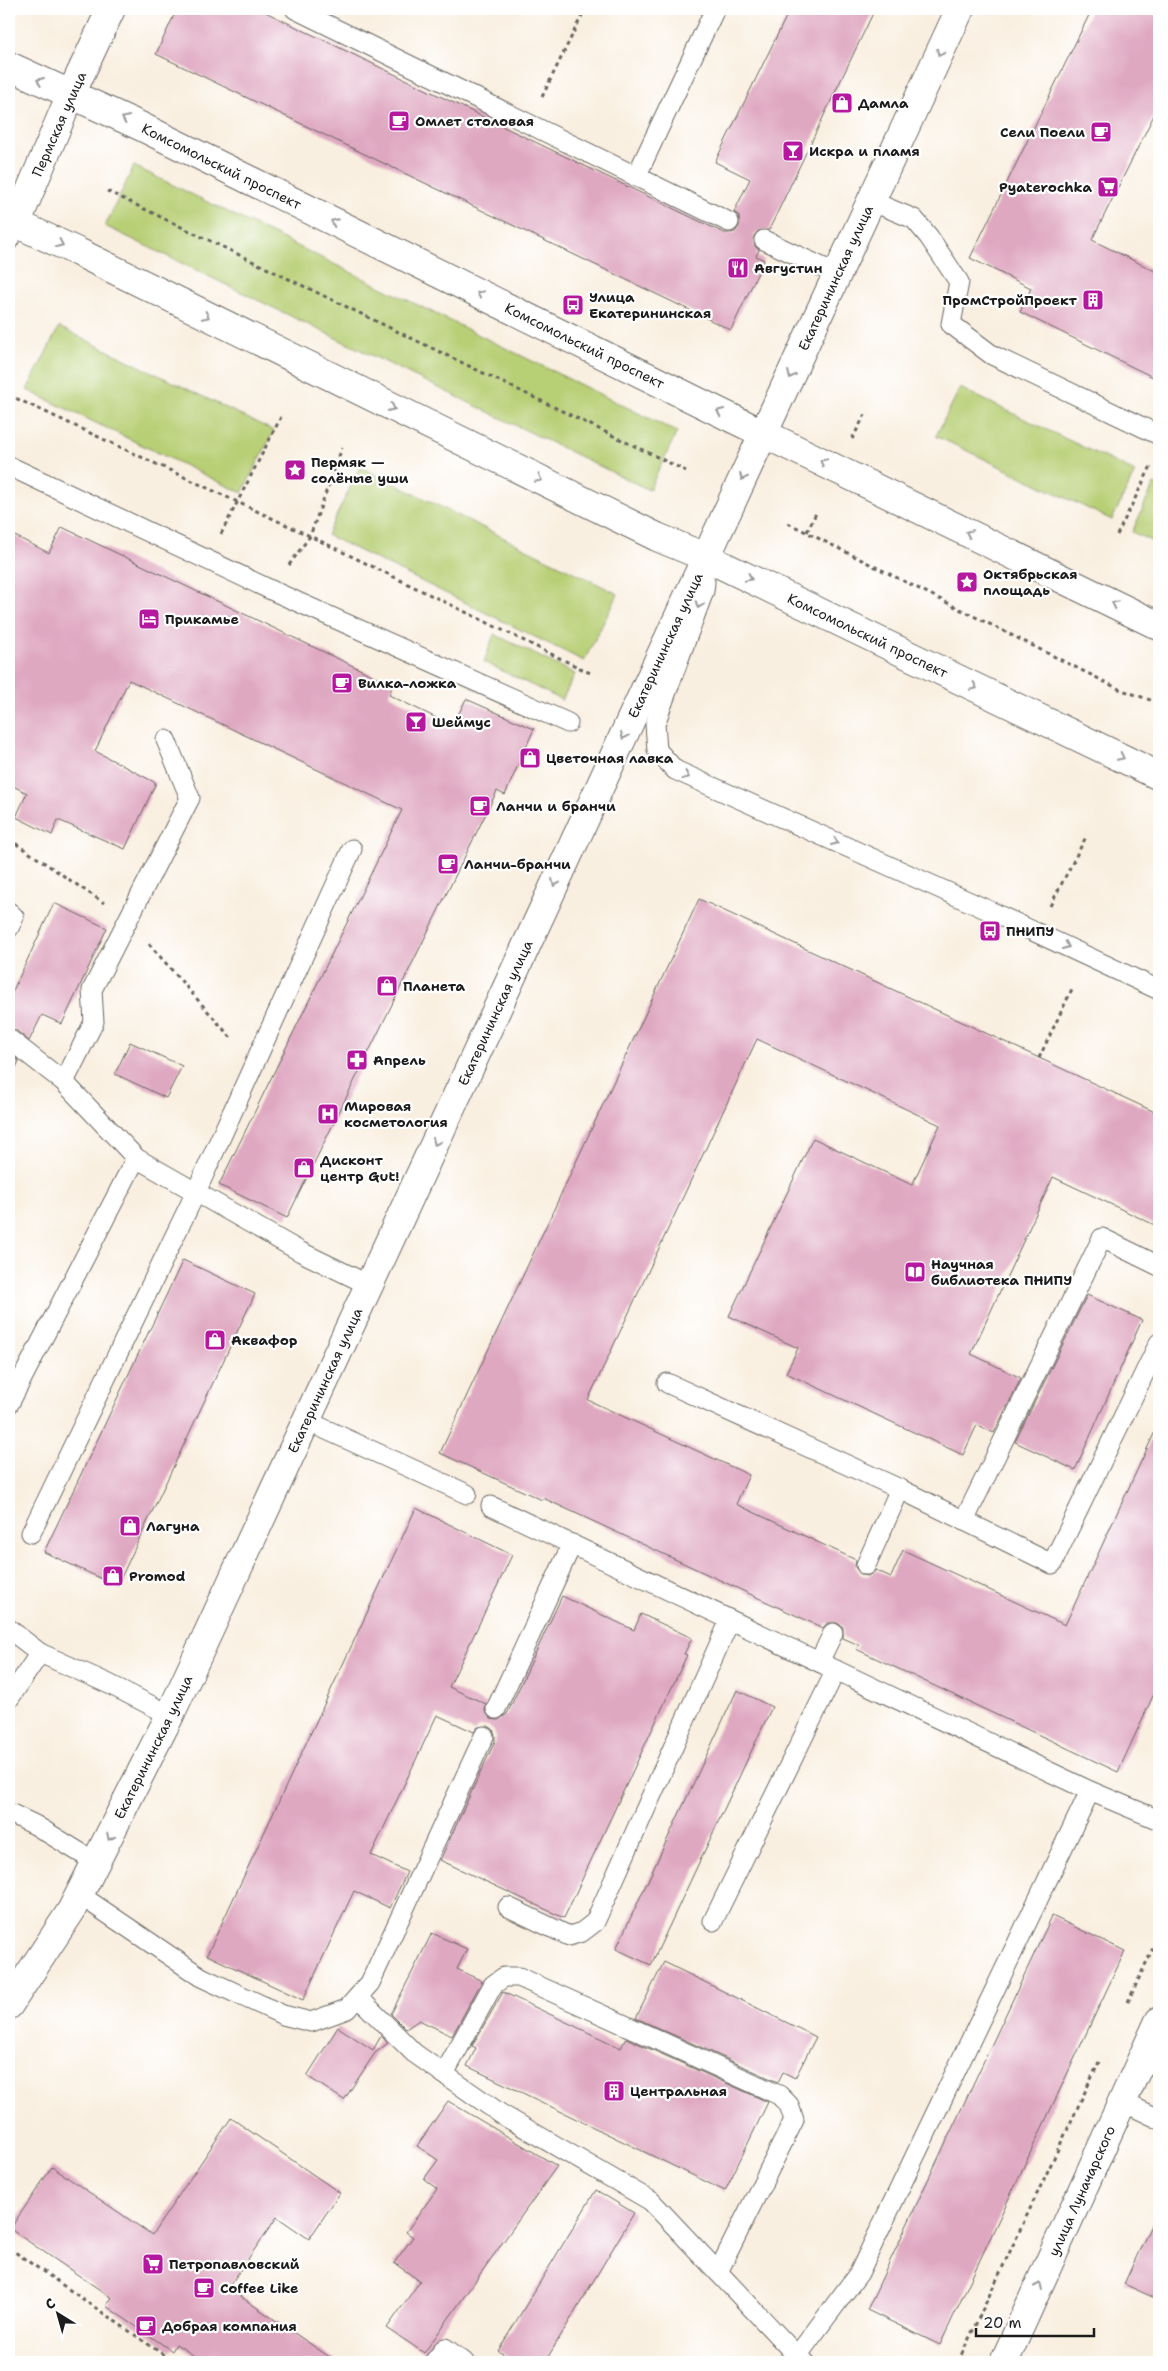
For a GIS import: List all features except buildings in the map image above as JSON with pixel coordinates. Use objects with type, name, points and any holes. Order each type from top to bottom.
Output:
[{"type":"main road","name":"Пермская улица","points":[[11,228],[111,9]]},
{"type":"main road","name":"Екатерининская улица","points":[[9,2005],[71,1911],[97,1863],[170,1715],[960,9]]},
{"type":"main road","name":"Комсомольский проспект","points":[[9,66],[140,126],[1159,626]]},
{"type":"main road","name":"Комсомольский проспект","points":[[11,228],[78,252],[640,528],[705,557],[1159,776]]},
{"type":"main road","name":"улица Луначарского","points":[[1004,2362],[1123,2102],[1150,2063],[1159,2021]]},
{"type":"lane","points":[[295,9],[729,222]]},
{"type":"lane","points":[[636,177],[715,9]]},
{"type":"lane","points":[[871,201],[914,219],[929,237],[959,282],[952,324],[992,355],[1159,435]]},
{"type":"lane","points":[[764,240],[837,274]]},
{"type":"lane","points":[[9,466],[270,590],[568,723]]},
{"type":"lane","points":[[705,557],[704,591],[655,724],[657,750],[675,770],[1038,933],[1159,990]]},
{"type":"lane","points":[[64,1082],[94,1022],[92,990],[190,798],[166,740]]},
{"type":"lane","points":[[30,1533],[196,1192],[352,849]]},
{"type":"lane","points":[[9,912],[14,917],[9,928]]},
{"type":"lane","points":[[9,1039],[64,1082],[136,1158],[301,1252],[369,1285]]},
{"type":"lane","points":[[9,1404],[136,1158]]},
{"type":"lane","points":[[964,1521],[1102,1238],[1159,1266]]},
{"type":"lane","points":[[667,1383],[900,1489],[1052,1564],[1159,1343]]},
{"type":"lane","points":[[307,1420],[467,1494]]},
{"type":"lane","points":[[866,1565],[900,1489]]},
{"type":"lane","points":[[491,1506],[1090,1791],[1159,1820]]},
{"type":"lane","points":[[496,1709],[572,1544]]},
{"type":"lane","points":[[508,1907],[569,1936],[582,1932],[595,1922],[730,1620]]},
{"type":"lane","points":[[9,1629],[40,1653],[109,1684],[170,1715]]},
{"type":"lane","points":[[819,1662],[833,1633]]},
{"type":"lane","points":[[9,1699],[40,1653]]},
{"type":"lane","points":[[713,1921],[836,1670]]},
{"type":"lane","points":[[80,1894],[201,1977],[284,2015],[311,2022],[347,2009],[370,1982],[484,1736]]},
{"type":"lane","points":[[358,1997],[414,2053],[501,2114],[651,2201],[798,2360],[858,2273],[1090,1791]]},
{"type":"lane","points":[[10,1814],[35,1825],[97,1863]]},
{"type":"lane","points":[[444,2074],[493,1985],[504,1976],[519,1977],[779,2095],[789,2106],[794,2120],[718,2272]]},
{"type":"lane","points":[[1123,2102],[1159,2119]]},
{"type":"lane","points":[[434,2362],[445,2348],[464,2362]]},
{"type":"path","points":[[528,125],[585,9]]},
{"type":"path","points":[[107,191],[686,471]]},
{"type":"path","points":[[9,395],[310,536],[590,673]]},
{"type":"path","points":[[850,442],[866,413]]},
{"type":"path","points":[[208,561],[281,417]]},
{"type":"path","points":[[270,590],[310,536],[342,448]]},
{"type":"path","points":[[1117,535],[1146,477]]},
{"type":"path","points":[[807,532],[816,513]]},
{"type":"path","points":[[788,523],[1119,689],[1159,703]]},
{"type":"path","points":[[1038,933],[1087,835]]},
{"type":"path","points":[[1039,1058],[1072,989]]},
{"type":"path","points":[[1126,2006],[1159,1935]]},
{"type":"path","points":[[958,2362],[1101,2059]]},
{"type":"path","points":[[9,2248],[174,2362]]},
{"type":"green space","points":[[134,166],[677,432],[649,490],[105,226]]},
{"type":"green space","points":[[59,327],[274,431],[242,493],[27,390]]},
{"type":"green space","points":[[960,388],[1135,472],[1112,520],[936,436]]},
{"type":"green space","points":[[360,467],[618,594],[584,661],[327,535]]},
{"type":"green space","points":[[1154,484],[1159,486],[1159,545],[1132,532]]},
{"type":"green space","points":[[494,634],[575,674],[562,700],[484,662]]},
{"type":"place","name":"Дамла","points":[[842,103]]},
{"type":"place","name":"Омлет столовая","points":[[399,121]]},
{"type":"place","name":"Сели Поели","points":[[1101,132]]},
{"type":"place","name":"Искра и пламя","points":[[793,151]]},
{"type":"place","name":"Pyaterochka","points":[[1108,187]]},
{"type":"place","name":"Августин","points":[[738,268]]},
{"type":"place","name":"ПромСтройПроект","points":[[1093,300]]},
{"type":"place","name":"Улица Екатерининская","points":[[573,305]]},
{"type":"place","name":"Пермяк — солёные уши","points":[[295,470]]},
{"type":"place","name":"Октябрьская площадь","points":[[967,582]]},
{"type":"place","name":"Прикамье","points":[[149,619]]},
{"type":"place","name":"Вилка-ложка","points":[[342,683]]},
{"type":"place","name":"Шеймус","points":[[416,722]]},
{"type":"place","name":"Цветочная лавка","points":[[530,758]]},
{"type":"place","name":"Ланчи и бранчи","points":[[480,806]]},
{"type":"place","name":"Ланчи-бранчи","points":[[448,864]]},
{"type":"place","name":"ПНИПУ","points":[[990,931]]},
{"type":"place","name":"Планета","points":[[387,986]]},
{"type":"place","name":"Апрель","points":[[357,1060]]},
{"type":"place","name":"Мировая косметология","points":[[328,1114]]},
{"type":"place","name":"Дисконт центр Gut!","points":[[304,1168]]},
{"type":"place","name":"Научная библиотека ПНИПУ","points":[[915,1272]]},
{"type":"place","name":"Аквафор","points":[[215,1340]]},
{"type":"place","name":"Лагуна","points":[[130,1526]]},
{"type":"place","name":"Promod","points":[[113,1576]]},
{"type":"place","name":"Центральная","points":[[614,2091]]},
{"type":"place","name":"Петропавловский","points":[[153,2264]]},
{"type":"place","name":"Coffee Like","points":[[204,2288]]},
{"type":"place","name":"Добрая компания","points":[[146,2326]]}]
